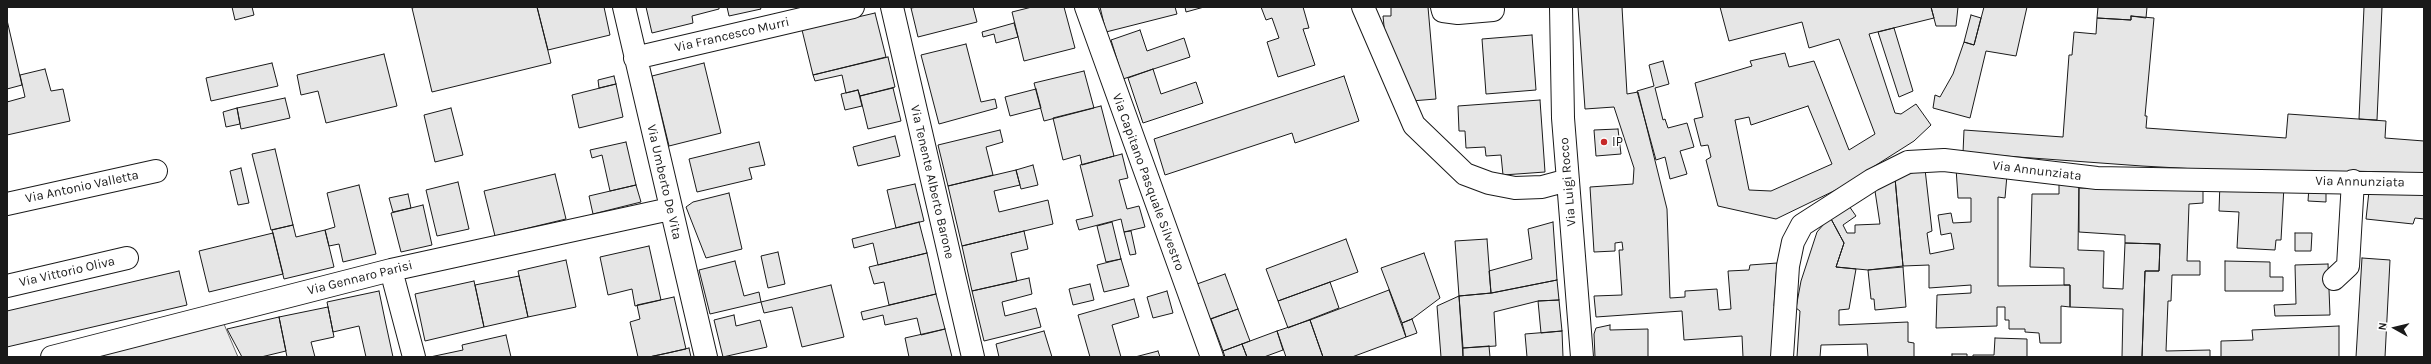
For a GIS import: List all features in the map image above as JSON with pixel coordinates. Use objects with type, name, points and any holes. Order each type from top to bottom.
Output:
[{"type":"street","name":"Via Umberto De Vita","points":[[624,7],[670,209],[706,357]]},
{"type":"street","name":"Via Francesco Murri","points":[[635,58],[853,7]]},
{"type":"street","name":"Via Tenente Alberto Barone","points":[[892,7],[973,357]]},
{"type":"street","name":"Via Capitano Pasquale Silvestro","points":[[1086,7],[1212,357]]},
{"type":"street","points":[[1363,7],[1414,125],[1465,174],[1489,183],[1515,188],[1542,186],[1568,180]]},
{"type":"street","points":[[1442,7],[1443,11],[1458,14],[1493,10]]},
{"type":"street","name":"Via Luigi Rocco","points":[[1561,7],[1563,118],[1582,357]]},
{"type":"street","name":"Via Annunziata","points":[[1782,357],[1788,266],[1793,242],[1802,225],[1872,180],[1908,162],[1944,160],[2097,178],[2353,181],[2424,184]]},
{"type":"street","name":"Via Antonio Valletta","points":[[7,204],[156,171]]},
{"type":"street","points":[[2334,279],[2348,266],[2353,181]]},
{"type":"street","name":"Via Gennaro Parisi","points":[[52,357],[391,270],[670,209]]},
{"type":"street","name":"Via Vittorio Oliva","points":[[7,286],[127,258]]},
{"type":"street","points":[[391,270],[414,357]]},
{"type":"shaded area","points":[[221,317],[238,357],[79,357]]},
{"type":"building","points":[[232,7],[252,7],[254,15],[235,20]]},
{"type":"building","points":[[537,7],[551,63],[432,92],[412,8]]},
{"type":"building","points":[[537,7],[604,7],[610,35],[548,50]]},
{"type":"building","points":[[646,7],[719,7],[719,9],[692,16],[693,23],[652,33]]},
{"type":"building","points":[[727,7],[760,7],[761,9],[729,16]]},
{"type":"building","points":[[973,7],[977,22],[918,37],[911,8]]},
{"type":"building","points":[[1032,7],[1064,7],[1075,48],[1024,61],[1012,12]]},
{"type":"building","points":[[1100,7],[1175,7],[1177,14],[1106,32]]},
{"type":"building","points":[[1185,7],[1204,7],[1186,12]]},
{"type":"building","points":[[1261,7],[1303,7],[1309,28],[1303,29],[1315,65],[1278,77],[1267,42],[1279,38],[1272,18],[1266,20]]},
{"type":"building","points":[[1391,7],[1428,7],[1436,99],[1411,101],[1387,56],[1383,16],[1391,16]]},
{"type":"building","points":[[1578,7],[1622,7],[1627,94],[1638,92],[1667,209],[1670,298],[1685,297],[1685,291],[1717,289],[1719,310],[1731,309],[1728,271],[1749,270],[1750,265],[1777,263],[1774,306],[1779,307],[1777,357],[1743,357],[1742,336],[1684,340],[1682,311],[1596,317],[1594,296],[1622,295],[1619,250],[1623,250],[1622,242],[1615,243],[1615,251],[1594,252],[1590,187],[1633,184],[1634,168],[1614,107],[1585,109]]},
{"type":"building","points":[[1720,7],[1931,7],[1934,18],[1869,34],[1895,113],[1901,114],[1916,104],[1931,125],[1914,141],[1840,188],[1776,219],[1718,206],[1706,160],[1711,157],[1708,145],[1701,146],[1694,119],[1703,117],[1695,83],[1752,66],[1750,61],[1785,53],[1789,67],[1814,61],[1849,150],[1875,134],[1839,39],[1809,48],[1802,22],[1729,41]],"holes":[[[1808,106],[1832,164],[1771,191],[1749,190],[1735,120],[1749,117],[1751,125]]]},
{"type":"building","points":[[1931,7],[1958,7],[1956,26],[1936,26]]},
{"type":"building","points":[[1984,7],[2027,7],[2016,56],[1986,51],[1970,118],[1933,108],[1935,95],[1940,97],[1953,74],[1964,42],[1974,45]]},
{"type":"building","points":[[2098,7],[2147,7],[2146,18],[2131,16],[2131,20],[2097,18]]},
{"type":"building","points":[[2364,7],[2382,7],[2377,120],[2359,119]]},
{"type":"building","points":[[875,13],[886,57],[813,75],[802,30]]},
{"type":"building","points":[[1971,15],[1981,18],[1974,45],[1964,42]]},
{"type":"building","points":[[2131,16],[2154,18],[2145,116],[2147,116],[2146,128],[2286,138],[2288,114],[2386,121],[2385,138],[2424,141],[2424,173],[2349,171],[2348,175],[2288,174],[2142,166],[1963,153],[1964,130],[2063,137],[2069,55],[2072,55],[2074,32],[2096,34],[2097,18],[2131,20]]},
{"type":"building","points":[[7,20],[22,85],[7,89]]},
{"type":"building","points":[[1014,23],[1018,37],[996,43],[994,34],[983,37],[982,32]]},
{"type":"building","points":[[1894,28],[1913,91],[1899,97],[1878,32]]},
{"type":"building","points":[[1140,30],[1147,51],[1184,38],[1190,57],[1123,79],[1111,40]]},
{"type":"building","points":[[1532,35],[1536,90],[1486,94],[1482,39]]},
{"type":"building","points":[[966,44],[981,102],[995,99],[997,108],[939,124],[921,55]]},
{"type":"building","points":[[384,54],[397,106],[326,123],[318,91],[301,95],[297,75]]},
{"type":"building","points":[[888,57],[895,87],[860,96],[858,90],[846,93],[842,75],[815,81],[813,75]]},
{"type":"building","points":[[1663,61],[1669,84],[1655,88],[1663,120],[1665,119],[1668,128],[1687,123],[1694,147],[1680,151],[1687,174],[1670,179],[1665,157],[1656,160],[1637,91],[1654,86],[1649,65]]},
{"type":"building","points":[[272,63],[278,86],[211,101],[206,78]]},
{"type":"building","points":[[704,63],[721,133],[669,146],[652,76]]},
{"type":"building","points":[[45,69],[51,91],[63,89],[70,121],[7,135],[7,102],[25,97],[20,75]]},
{"type":"building","points":[[1153,69],[1161,94],[1196,82],[1203,103],[1143,123],[1128,78]]},
{"type":"building","points":[[1084,71],[1094,108],[1044,121],[1034,83]]},
{"type":"building","points":[[614,76],[616,84],[599,88],[598,80]]},
{"type":"building","points":[[1344,76],[1359,121],[1295,143],[1292,133],[1165,175],[1154,139]]},
{"type":"building","points":[[616,84],[623,117],[579,128],[572,95]]},
{"type":"building","points":[[893,88],[901,121],[868,129],[860,96]]},
{"type":"building","points":[[1036,89],[1041,108],[1010,116],[1005,97]]},
{"type":"building","points":[[858,90],[862,106],[845,110],[841,94]]},
{"type":"building","points":[[285,98],[290,118],[241,129],[237,108]]},
{"type":"building","points":[[1540,100],[1545,172],[1503,175],[1501,155],[1486,156],[1485,147],[1466,148],[1465,131],[1459,131],[1458,106]]},
{"type":"building","points":[[1101,106],[1114,156],[1082,165],[1080,155],[1063,160],[1053,118]]},
{"type":"building","points":[[237,108],[240,124],[226,127],[223,112]]},
{"type":"building","points":[[451,108],[463,155],[435,162],[424,115]]},
{"type":"building","points":[[1618,129],[1621,154],[1596,156],[1594,130]]},
{"type":"building","points":[[1000,130],[1003,142],[986,147],[993,175],[948,186],[938,145]]},
{"type":"building","points":[[895,136],[900,156],[858,166],[853,147]]},
{"type":"building","points":[[626,142],[636,185],[610,191],[602,155],[592,158],[590,150]]},
{"type":"building","points":[[759,142],[765,165],[749,168],[752,179],[697,192],[689,159]]},
{"type":"building","points":[[275,149],[293,225],[271,230],[252,154]]},
{"type":"building","points":[[1122,154],[1128,178],[1119,180],[1127,209],[1139,206],[1145,227],[1124,232],[1121,219],[1079,230],[1076,220],[1093,216],[1080,165]]},
{"type":"building","points":[[1033,165],[1038,185],[1021,189],[1016,170]]},
{"type":"building","points":[[241,168],[249,203],[238,205],[230,171]]},
{"type":"building","points":[[1956,168],[2007,175],[2005,198],[1998,197],[1998,286],[2070,285],[2070,307],[2061,306],[2061,343],[2040,343],[2039,333],[2025,332],[2025,329],[2009,329],[2009,320],[2005,320],[2005,307],[1997,307],[1997,326],[1936,328],[1937,295],[1971,293],[1971,285],[1929,288],[1929,265],[1903,266],[1895,178],[1925,169],[1932,231],[1927,233],[1930,254],[1954,249],[1951,233],[1941,235],[1938,215],[1951,213],[1953,223],[1971,222],[1971,198],[1958,198]]},
{"type":"building","points":[[1016,170],[1020,185],[994,191],[999,212],[1048,200],[1053,224],[962,246],[948,186]]},
{"type":"building","points":[[555,174],[566,219],[495,236],[484,191]]},
{"type":"building","points":[[1895,178],[1903,266],[1868,270],[1836,267],[1844,243],[1830,217],[1849,206],[1856,216],[1843,225],[1847,233],[1855,233],[1855,225],[1880,224],[1875,191]]},
{"type":"building","points":[[2059,178],[2079,179],[2078,250],[2104,251],[2103,288],[2123,289],[2125,243],[2160,244],[2159,271],[2145,271],[2142,357],[2122,357],[2123,309],[2070,307],[2070,285],[2064,285],[2064,268],[2030,267],[2032,194],[2059,194]]},
{"type":"building","points":[[458,182],[469,229],[437,236],[426,190]]},
{"type":"building","points":[[2220,182],[2284,186],[2281,240],[2276,240],[2275,250],[2237,248],[2239,212],[2219,211]]},
{"type":"building","points":[[2370,182],[2424,188],[2424,219],[2415,218],[2413,224],[2366,219]]},
{"type":"building","points":[[915,184],[924,221],[896,228],[887,190]]},
{"type":"building","points":[[359,185],[376,254],[343,262],[339,244],[329,246],[325,230],[335,227],[327,193]]},
{"type":"building","points":[[636,185],[641,202],[593,214],[589,196]]},
{"type":"building","points":[[2203,186],[2203,203],[2189,204],[2187,261],[2200,261],[2200,275],[2172,275],[2171,301],[2168,301],[2166,351],[2210,350],[2210,357],[2142,357],[2145,271],[2159,271],[2160,244],[2125,243],[2125,235],[2079,232],[2079,188],[2168,189]]},
{"type":"building","points":[[2309,187],[2326,187],[2326,202],[2308,201]]},
{"type":"building","points":[[729,193],[742,249],[706,258],[686,207],[693,202]]},
{"type":"building","points":[[408,194],[411,208],[393,212],[389,198]]},
{"type":"building","points":[[423,205],[432,245],[401,252],[391,213]]},
{"type":"building","points":[[1830,217],[1844,243],[1836,267],[1856,269],[1849,309],[1839,310],[1839,325],[1908,322],[1908,342],[1914,343],[1914,357],[1868,357],[1867,344],[1821,345],[1820,357],[1797,357],[1800,311],[1796,308],[1801,281],[1817,232]]},
{"type":"building","points":[[919,222],[927,253],[878,265],[873,243],[854,248],[852,239]]},
{"type":"building","points":[[1112,222],[1121,259],[1106,262],[1097,226]]},
{"type":"building","points":[[1553,222],[1557,280],[1491,293],[1489,271],[1532,259],[1528,229]]},
{"type":"building","points":[[293,225],[296,237],[325,230],[334,267],[284,279],[272,230]]},
{"type":"building","points":[[1024,231],[1028,249],[1011,253],[1017,281],[972,291],[962,246]]},
{"type":"building","points":[[1131,231],[1136,254],[1130,255],[1124,232]]},
{"type":"building","points":[[273,233],[283,274],[209,292],[199,251]]},
{"type":"building","points":[[2295,233],[2312,233],[2311,251],[2295,251]]},
{"type":"building","points":[[1346,239],[1358,272],[1278,301],[1266,269]]},
{"type":"building","points":[[1487,239],[1491,293],[1459,296],[1455,241]]},
{"type":"building","points":[[649,246],[661,300],[635,306],[632,289],[608,295],[600,257]]},
{"type":"building","points":[[778,252],[785,284],[768,288],[761,256]]},
{"type":"building","points":[[927,253],[936,294],[889,305],[884,282],[874,284],[869,267]]},
{"type":"building","points":[[1424,253],[1440,298],[1412,319],[1402,323],[1381,268]]},
{"type":"building","points":[[2362,258],[2390,260],[2385,357],[2356,357]]},
{"type":"building","points":[[1121,259],[1129,286],[1104,292],[1097,265]]},
{"type":"building","points":[[566,260],[576,307],[528,317],[518,271]]},
{"type":"building","points":[[735,261],[744,296],[759,292],[761,302],[710,314],[699,270]]},
{"type":"building","points":[[2225,261],[2270,262],[2270,277],[2283,277],[2283,291],[2225,291]]},
{"type":"building","points":[[2328,264],[2330,315],[2275,316],[2274,305],[2296,304],[2295,265]]},
{"type":"building","points":[[1903,267],[1906,307],[1875,310],[1874,299],[1871,299],[1868,270]]},
{"type":"building","points":[[179,271],[187,305],[7,347],[7,311]]},
{"type":"building","points":[[1225,274],[1238,309],[1210,319],[1197,284]]},
{"type":"building","points":[[519,276],[528,317],[484,327],[475,285]]},
{"type":"building","points":[[1029,278],[1032,294],[1002,302],[1005,316],[1036,308],[1041,327],[984,341],[972,291]]},
{"type":"building","points":[[1557,280],[1559,300],[1538,301],[1494,312],[1496,346],[1463,348],[1459,296],[1492,293]]},
{"type":"building","points":[[474,281],[484,327],[425,341],[415,294]]},
{"type":"building","points":[[1330,282],[1339,308],[1288,328],[1278,301]]},
{"type":"building","points":[[1090,284],[1094,300],[1073,305],[1069,289]]},
{"type":"building","points":[[831,285],[844,337],[802,347],[792,307],[764,313],[761,302]]},
{"type":"building","points":[[1389,290],[1406,337],[1352,357],[1323,357],[1310,320]]},
{"type":"building","points":[[379,291],[393,357],[366,357],[359,326],[333,332],[327,302]]},
{"type":"building","points":[[1167,291],[1173,313],[1153,318],[1147,297]]},
{"type":"building","points":[[936,294],[945,329],[921,335],[917,318],[885,325],[883,315],[863,320],[861,312]]},
{"type":"building","points":[[1459,296],[1463,357],[1441,357],[1437,306]]},
{"type":"building","points":[[674,297],[686,349],[649,357],[638,357],[630,322],[640,319],[637,305]]},
{"type":"building","points":[[1134,299],[1139,317],[1112,325],[1121,357],[1090,357],[1078,315]]},
{"type":"building","points":[[1559,300],[1562,331],[1541,333],[1538,301]]},
{"type":"building","points":[[328,307],[334,337],[311,342],[315,357],[287,357],[279,317]]},
{"type":"building","points":[[1238,309],[1250,341],[1223,351],[1211,319]]},
{"type":"building","points":[[734,315],[736,326],[760,320],[767,347],[723,357],[714,320]]},
{"type":"building","points":[[279,317],[286,351],[261,357],[242,357],[227,329]]},
{"type":"building","points":[[1412,319],[1417,333],[1406,337],[1402,323]]},
{"type":"building","points":[[1310,320],[1323,357],[1286,357],[1277,331]]},
{"type":"building","points":[[1610,325],[1610,330],[1648,329],[1648,357],[1595,357],[1594,334],[1596,328]]},
{"type":"building","points":[[2339,326],[2339,357],[2221,357],[2221,341],[2253,340],[2252,330]]},
{"type":"building","points":[[945,329],[952,357],[909,357],[905,338]]},
{"type":"building","points":[[1044,331],[1052,357],[999,357],[996,344]]},
{"type":"building","points":[[1277,331],[1283,350],[1264,357],[1247,357],[1242,344]]},
{"type":"building","points":[[1562,331],[1563,357],[1527,357],[1525,334]]},
{"type":"building","points":[[506,335],[511,357],[430,357],[463,350],[462,345]]},
{"type":"building","points":[[1995,338],[2027,339],[2027,357],[1973,357],[1973,355],[1994,355]]},
{"type":"building","points":[[1242,344],[1247,357],[1225,357],[1223,351]]},
{"type":"building","points":[[1489,346],[1490,357],[1463,357],[1463,348]]},
{"type":"building","points":[[689,348],[691,357],[649,357],[668,353]]},
{"type":"building","points":[[1158,351],[1160,357],[1135,357]]},
{"type":"building","points":[[1952,354],[1967,354],[1967,357],[1952,357]]},
{"type":"place","name":"IP","points":[[1604,142]]}]
